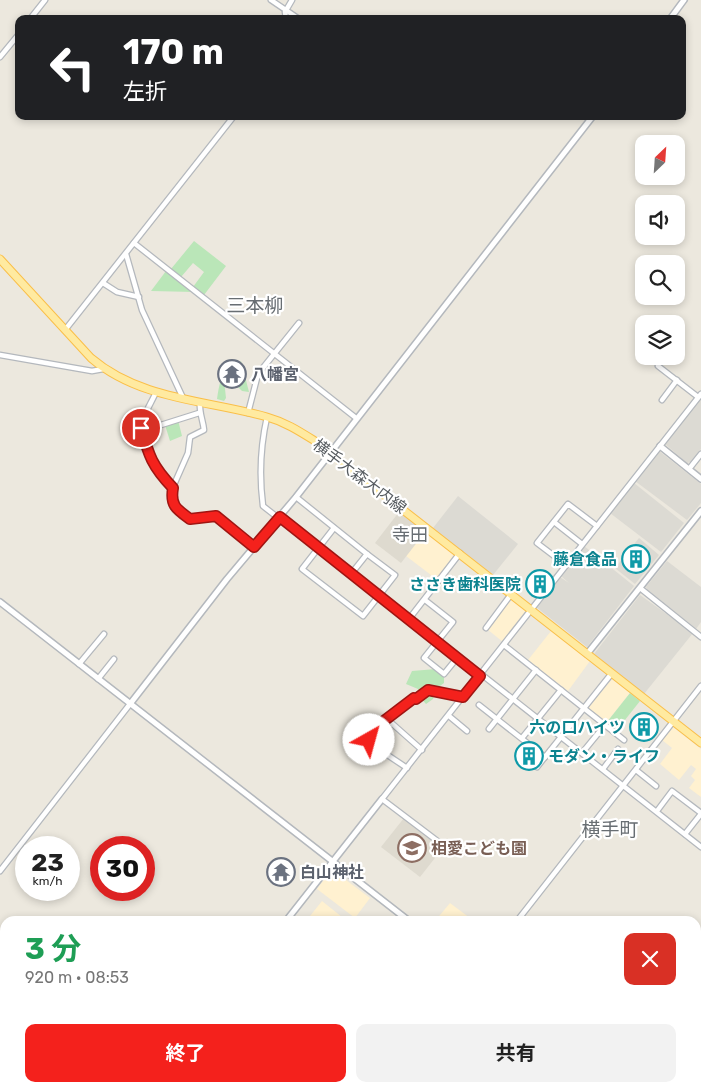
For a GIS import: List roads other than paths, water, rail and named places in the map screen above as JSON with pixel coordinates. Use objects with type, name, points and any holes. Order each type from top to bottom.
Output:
[{"type":"main road","name":"横手大森大内線","points":[[0,259],[65,330],[104,369],[126,382],[156,392],[267,417],[293,427],[330,451],[701,743]]},
{"type":"street","points":[[33,15],[45,0]]},
{"type":"street","points":[[271,0],[293,15]]},
{"type":"street","points":[[286,15],[286,10],[292,0]]},
{"type":"street","points":[[673,15],[684,0]]},
{"type":"street","points":[[0,58],[15,39]]},
{"type":"street","points":[[65,330],[231,120]]},
{"type":"street","points":[[0,871],[254,547],[296,497],[590,120]]},
{"type":"street","points":[[134,243],[356,418]]},
{"type":"street","points":[[126,254],[139,297],[183,399]]},
{"type":"street","points":[[103,282],[117,292],[139,297]]},
{"type":"street","points":[[248,413],[257,378],[299,323]]},
{"type":"street","points":[[0,355],[92,372],[104,369]]},
{"type":"street","points":[[290,916],[700,395],[658,366]]},
{"type":"street","points":[[662,400],[677,380]]},
{"type":"street","points":[[156,392],[141,428],[149,456],[156,471],[173,488]]},
{"type":"street","points":[[200,402],[199,413],[204,430],[190,437],[188,453],[173,488],[171,499],[173,508],[190,519],[216,516],[254,547]]},
{"type":"street","points":[[141,428],[199,413]]},
{"type":"street","points":[[267,417],[261,440],[260,480],[263,506],[280,517],[457,658],[538,718],[701,847]]},
{"type":"street","points":[[660,446],[701,479]]},
{"type":"street","points":[[689,469],[701,454]]},
{"type":"street","points":[[296,497],[395,575],[363,616],[302,569],[334,528]]},
{"type":"street","points":[[566,565],[537,543],[568,504],[597,526]]},
{"type":"street","points":[[587,654],[701,511]]},
{"type":"street","points":[[554,522],[582,544]]},
{"type":"street","points":[[409,619],[460,553]]},
{"type":"street","points":[[351,574],[367,554]]},
{"type":"street","points":[[640,588],[701,637]]},
{"type":"street","points":[[486,628],[512,594]]},
{"type":"street","points":[[425,600],[452,622],[424,658],[444,674],[457,658]]},
{"type":"street","points":[[0,602],[403,916]]},
{"type":"street","points":[[79,664],[104,634]]},
{"type":"street","points":[[504,645],[624,740]]},
{"type":"street","points":[[98,679],[114,659]]},
{"type":"street","points":[[489,729],[536,670]]},
{"type":"street","points":[[537,767],[612,673]]},
{"type":"street","points":[[520,916],[701,686]]},
{"type":"street","points":[[407,768],[371,744],[369,740],[372,730],[428,690],[463,697]]},
{"type":"street","points":[[522,738],[561,690]]},
{"type":"street","points":[[479,705],[545,757]]},
{"type":"street","points":[[449,716],[467,732]]},
{"type":"street","points":[[387,719],[422,750]]},
{"type":"street","points":[[582,753],[605,725]]},
{"type":"street","points":[[603,769],[618,749]]},
{"type":"street","points":[[636,770],[656,786]]},
{"type":"street","points":[[656,811],[672,791],[701,814],[686,834]]},
{"type":"street","points":[[382,799],[444,846]]},
{"type":"place","name":"八幡宮","points":[[232,374]]},
{"type":"place","name":"藤倉食品","points":[[636,559]]},
{"type":"place","name":"ささき歯科医院","points":[[540,584]]},
{"type":"place","name":"六の口ハイツ","points":[[644,727]]},
{"type":"place","name":"モダン・ライフ","points":[[529,756]]},
{"type":"place","name":"相愛こども園","points":[[412,848]]},
{"type":"place","name":"白山神社","points":[[281,872]]},
{"type":"district","name":"三本柳","points":[[255,305]]},
{"type":"district","name":"寺田","points":[[410,535]]},
{"type":"district","name":"横手町","points":[[610,829]]}]
